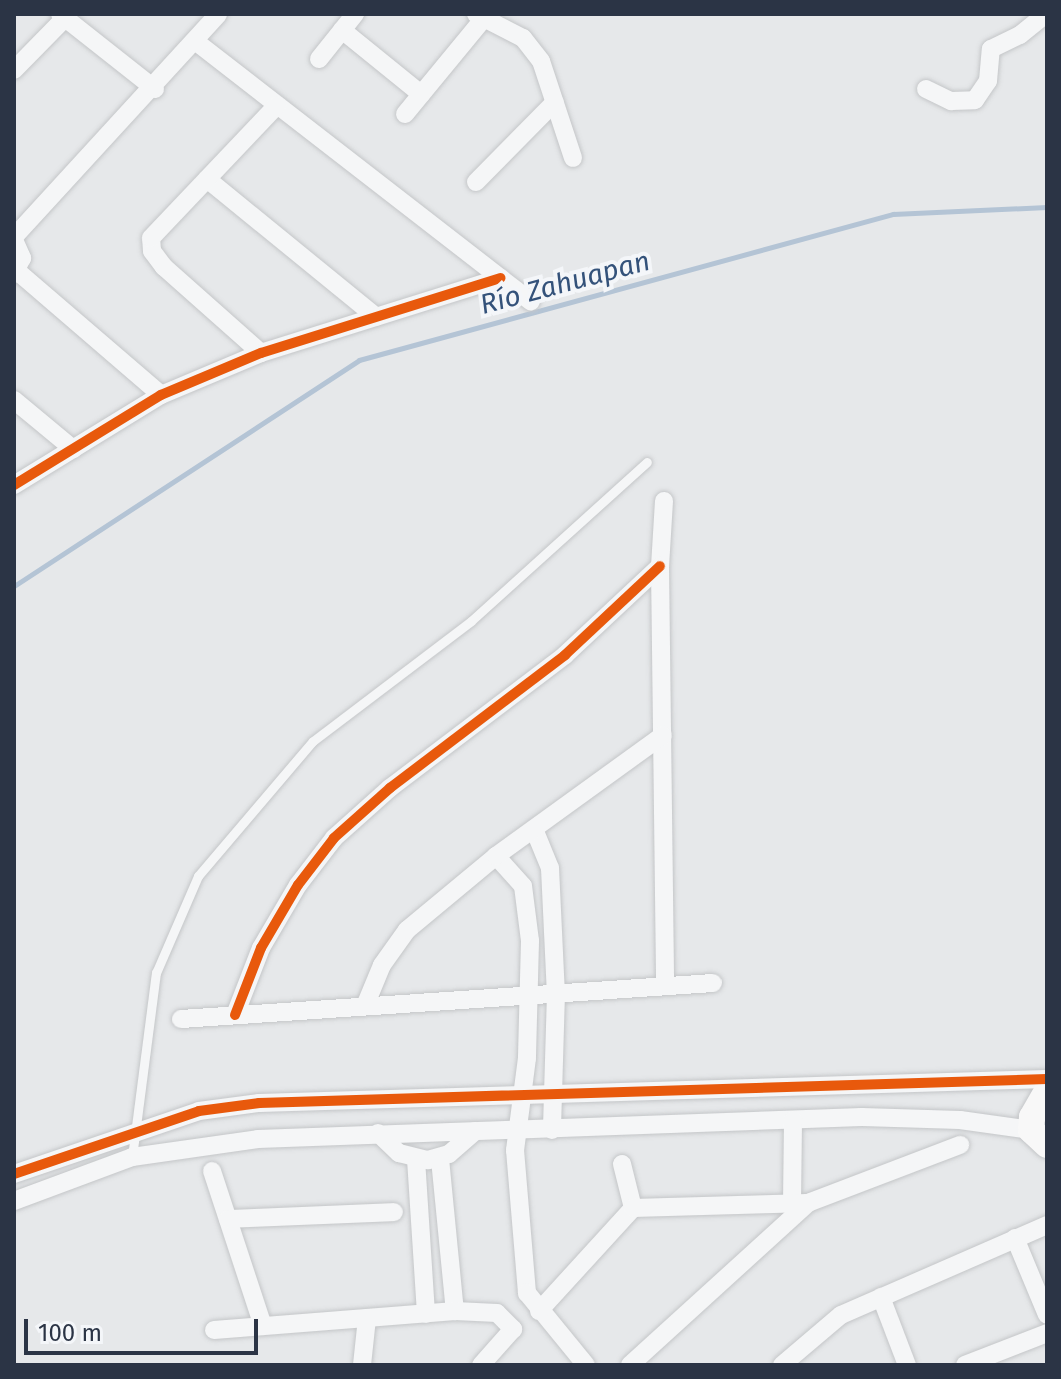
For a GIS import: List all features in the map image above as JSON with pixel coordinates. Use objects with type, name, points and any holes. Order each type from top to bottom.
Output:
[{"type":"street","points":[[161,395],[15,273],[22,258],[14,238],[155,89],[218,14]]},
{"type":"street","points":[[319,59],[355,14]]},
{"type":"street","points":[[926,89],[951,101],[975,100],[988,81],[991,49],[1020,35],[1046,14]]},
{"type":"street","points":[[15,68],[62,16],[155,89]]},
{"type":"street","points":[[405,114],[480,16],[523,38],[541,61],[573,158]]},
{"type":"street","points":[[342,30],[421,94]]},
{"type":"street","points":[[195,41],[531,302]]},
{"type":"street","points":[[476,182],[555,102]]},
{"type":"street","points":[[261,353],[152,251],[151,238],[277,105]]},
{"type":"street","points":[[207,179],[376,317]]},
{"type":"street","points":[[14,485],[161,395],[261,353],[501,278]]},
{"type":"street","points":[[14,400],[73,449]]},
{"type":"street","points":[[664,501],[660,566],[665,986]]},
{"type":"street","points":[[235,1015],[261,948],[298,885],[334,838],[390,788],[565,655],[660,566]]},
{"type":"street","points":[[365,1006],[382,965],[407,930],[496,856],[663,735]]},
{"type":"street","points":[[534,829],[550,868],[556,993],[552,1130]]},
{"type":"street","points":[[496,856],[523,886],[530,941],[527,1058],[515,1171],[527,1293],[586,1365]]},
{"type":"street","points":[[523,886],[550,868]]},
{"type":"street","points":[[530,941],[553,932]]},
{"type":"street","points":[[181,1019],[713,983]]},
{"type":"street","points":[[527,1058],[556,1058]]},
{"type":"street","points":[[14,1174],[199,1111],[259,1103],[555,1098],[1047,1079]]},
{"type":"street","points":[[1039,1137],[1032,1117],[1047,1091]]},
{"type":"street","points":[[14,1201],[132,1157],[228,1141],[378,1133],[552,1130],[793,1120],[960,1120],[1039,1137]]},
{"type":"street","points":[[793,1120],[800,1203]]},
{"type":"street","points":[[378,1133],[399,1153],[416,1159],[440,1159],[475,1131]]},
{"type":"street","points":[[539,1311],[633,1208],[800,1203],[960,1145]]},
{"type":"street","points":[[416,1159],[426,1314]]},
{"type":"street","points":[[440,1159],[455,1311]]},
{"type":"street","points":[[622,1164],[633,1208]]},
{"type":"street","points":[[212,1171],[263,1326]]},
{"type":"street","points":[[630,1365],[800,1203]]},
{"type":"street","points":[[228,1219],[394,1212]]},
{"type":"street","points":[[782,1365],[841,1315],[1047,1225]]},
{"type":"street","points":[[1015,1238],[1047,1315]]},
{"type":"street","points":[[881,1297],[907,1365]]},
{"type":"street","points":[[214,1330],[455,1311],[497,1313],[513,1329],[482,1365]]},
{"type":"street","points":[[362,1365],[367,1318]]},
{"type":"street","points":[[965,1365],[1047,1333]]},
{"type":"lane","points":[[132,1157],[131,1136],[156,973],[198,876],[313,741],[471,621],[647,462]]},
{"type":"waterway","name":"Río Zahuapan","points":[[14,586],[359,360],[893,214],[1047,207]]},
{"type":"cycle path","points":[[14,485],[161,395],[261,353],[501,278]]},
{"type":"cycle path","points":[[235,1015],[261,948],[298,885],[334,838],[390,788],[565,655],[660,566]]},
{"type":"cycle path","points":[[14,1174],[199,1111],[259,1103],[1047,1079]]}]
